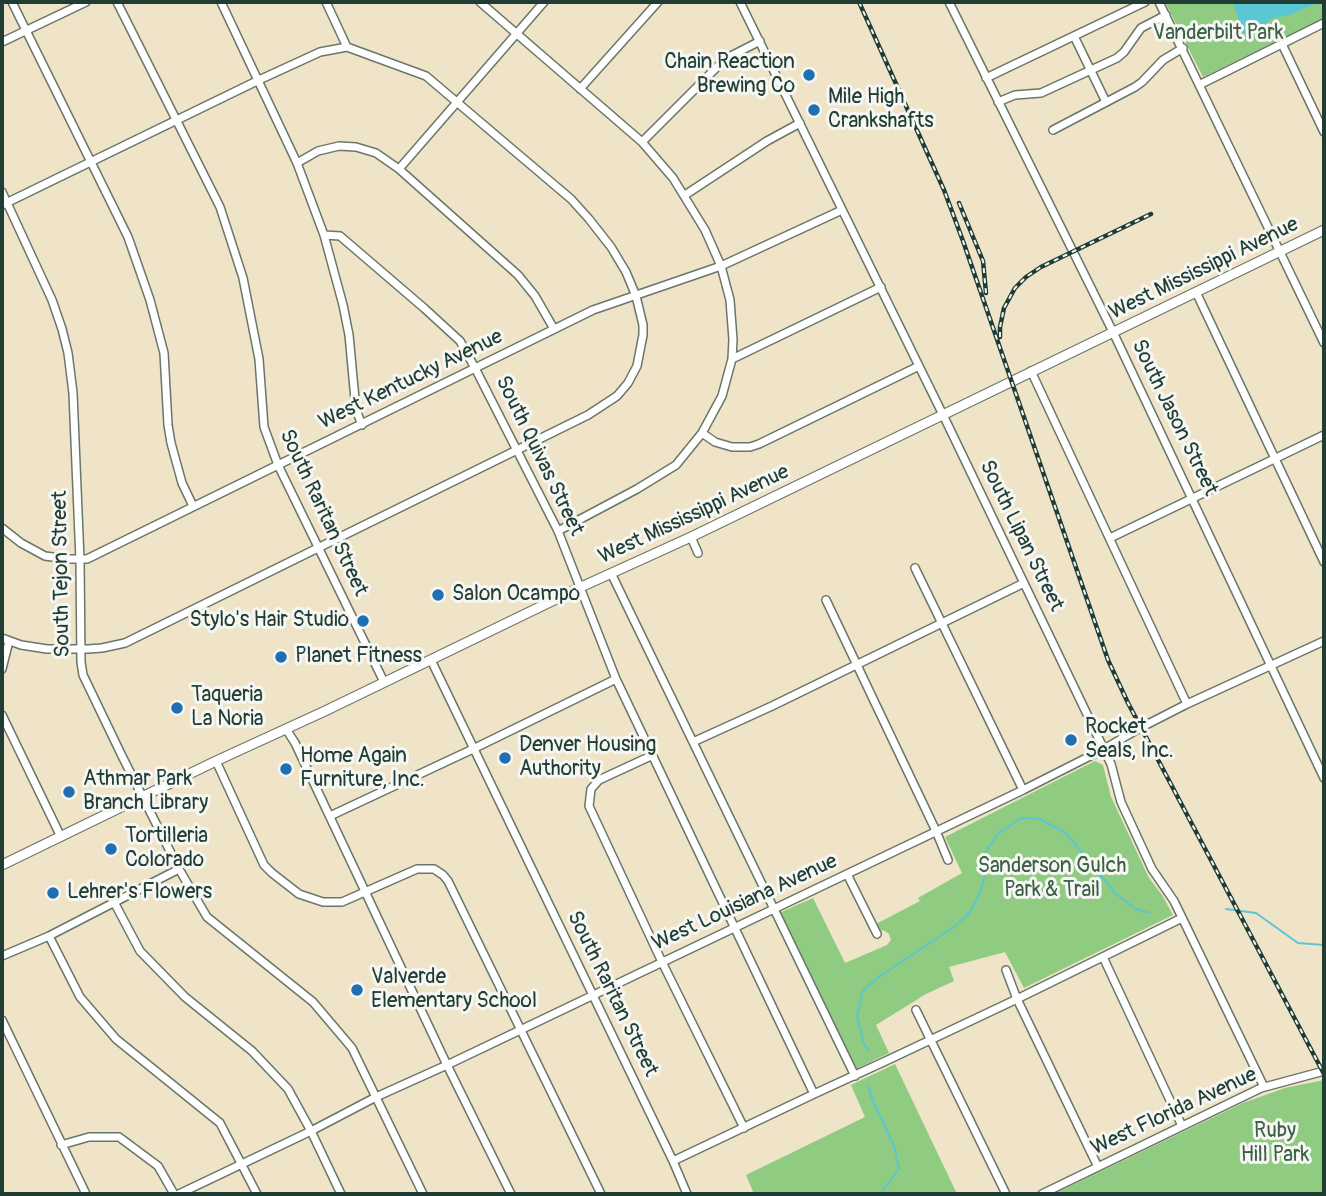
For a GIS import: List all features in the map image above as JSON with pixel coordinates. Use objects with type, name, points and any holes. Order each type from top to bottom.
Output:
[{"type":"main road","name":"West Mississippi Avenue","points":[[2,865],[581,587],[691,537],[1324,230]]},
{"type":"street","points":[[12,2],[128,237],[150,300],[164,353],[171,443],[182,483],[193,506]]},
{"type":"street","points":[[2,42],[86,2]]},
{"type":"street","name":"South Raritan Street","points":[[117,2],[220,207],[243,278],[259,359],[264,427],[278,465],[384,682]]},
{"type":"street","points":[[221,2],[297,163],[324,235],[343,305],[349,335],[355,410],[362,425]]},
{"type":"street","points":[[326,2],[347,47]]},
{"type":"street","points":[[480,2],[642,142],[662,165],[685,195],[705,230],[722,267],[731,311],[732,359],[722,396],[702,433],[676,465],[558,531]]},
{"type":"street","points":[[399,169],[544,2]]},
{"type":"street","points":[[580,89],[658,2]]},
{"type":"street","name":"South Lipan Street","points":[[740,2],[1104,749],[1121,802],[1152,869],[1174,901],[1264,1087]]},
{"type":"street","name":"South Jason Street","points":[[949,2],[1113,332],[1324,778]]},
{"type":"street","points":[[986,78],[1145,2]]},
{"type":"street","points":[[1160,2],[1324,343]]},
{"type":"street","points":[[998,102],[1016,95],[1041,93],[1117,58],[1141,29],[1166,15]]},
{"type":"street","points":[[1200,84],[1324,23]]},
{"type":"street","points":[[1074,36],[1106,102]]},
{"type":"street","points":[[642,142],[725,59],[760,41]]},
{"type":"street","points":[[1282,44],[1324,132]]},
{"type":"street","points":[[2,670],[6,640],[30,647],[81,650],[125,643],[601,408],[617,396],[632,374],[639,358],[643,335],[636,296],[626,272],[611,247],[571,198],[426,76],[347,47],[320,52],[4,204]]},
{"type":"street","points":[[1053,130],[1135,87],[1163,60],[1183,48]]},
{"type":"street","points":[[685,195],[767,141],[800,123]]},
{"type":"street","points":[[297,163],[318,151],[347,145],[376,153],[399,169],[518,275],[535,296],[554,329]]},
{"type":"street","name":"South Tejon Street","points":[[2,192],[4,204],[42,275],[65,340],[73,393],[83,675],[179,869],[207,917],[313,1002],[352,1048],[423,1194]]},
{"type":"street","name":"West Kentucky Avenue","points":[[80,560],[362,425],[593,310],[722,267],[842,210]]},
{"type":"street","name":"South Quivas Street","points":[[324,235],[340,236],[460,341],[558,531],[616,679],[814,1094]]},
{"type":"street","points":[[732,359],[881,287]]},
{"type":"street","points":[[1196,292],[1324,562]]},
{"type":"street","points":[[702,433],[715,442],[732,447],[760,444],[919,366]]},
{"type":"street","points":[[1031,372],[1187,704]]},
{"type":"street","points":[[1110,538],[1324,435]]},
{"type":"street","points":[[2,528],[21,543],[45,555],[80,560]]},
{"type":"street","points":[[691,537],[698,553]]},
{"type":"street","points":[[915,568],[1023,790]]},
{"type":"street","points":[[611,573],[855,1076]]},
{"type":"street","points":[[693,742],[1024,583]]},
{"type":"street","points":[[826,600],[948,860]]},
{"type":"street","name":"West Louisiana Avenue","points":[[177,1194],[1023,790],[1187,704],[1324,641]]},
{"type":"street","name":"South Raritan Street","points":[[431,660],[687,1194]]},
{"type":"street","points":[[330,816],[616,679]]},
{"type":"street","points":[[2,715],[61,837]]},
{"type":"street","points":[[286,729],[511,1194]]},
{"type":"street","points":[[653,755],[599,780],[592,789],[589,806],[744,1128]]},
{"type":"street","points":[[216,761],[260,857],[272,873],[299,894],[323,902],[342,902],[417,869],[434,869],[443,875],[601,1194]]},
{"type":"street","points":[[2,956],[49,936],[179,869]]},
{"type":"street","points":[[848,874],[877,934]]},
{"type":"street","points":[[114,901],[139,951],[185,997],[252,1051],[288,1089],[312,1131],[341,1194]]},
{"type":"street","points":[[673,1161],[1182,918]]},
{"type":"street","points":[[49,936],[80,997],[116,1039],[220,1123],[257,1194]]},
{"type":"street","points":[[1102,957],[1182,1126]]},
{"type":"street","points":[[1006,970],[1017,999],[1098,1167]]},
{"type":"street","points":[[915,1010],[1006,1194]]},
{"type":"street","points":[[2,1020],[86,1194]]},
{"type":"street","name":"West Florida Avenue","points":[[1042,1194],[1264,1087],[1324,1071]]},
{"type":"street","points":[[61,1144],[89,1137],[119,1138],[158,1166],[177,1194]]},
{"type":"green space","name":"Vanderbilt Park","points":[[1165,2],[1324,2],[1324,18],[1203,77]]},
{"type":"green space","name":"Sanderson Gulch Park & Trail","points":[[1095,761],[1103,765],[1111,797],[1149,878],[1173,915],[1024,988],[1005,952],[949,967],[954,981],[926,994],[876,1025],[889,1053],[856,1069],[779,913],[813,898],[845,963],[887,945],[891,940],[889,934],[879,930],[876,924],[920,901],[918,898],[962,873],[945,837]]},
{"type":"green space","points":[[895,1064],[957,1194],[754,1194],[746,1175],[865,1117],[851,1085]]},
{"type":"green space","name":"Ruby Hill Park","points":[[1324,1080],[1324,1194],[1054,1194],[1243,1103],[1285,1088]]},
{"type":"water","points":[[1233,2],[1319,2],[1290,15],[1273,18],[1259,33],[1246,36]]},
{"type":"waterway","points":[[868,1050],[857,1017],[862,992],[876,979],[954,927],[970,912],[985,877],[984,854],[998,834],[1021,818],[1040,819],[1066,833],[1116,894],[1136,909],[1150,913]]},
{"type":"waterway","points":[[1226,909],[1256,913],[1298,943],[1324,945]]},
{"type":"waterway","points":[[869,1086],[894,1146],[899,1169],[880,1194]]},
{"type":"railway","points":[[859,2],[944,190],[1108,660],[1128,703],[1324,1074]]},
{"type":"railway","points":[[959,203],[983,261],[986,293]]},
{"type":"railway","points":[[1000,337],[1004,308],[1015,288],[1026,277],[1041,267],[1151,214]]},
{"type":"place","name":"Chain Reaction Brewing Co","points":[[809,75]]},
{"type":"place","name":"Mile High Crankshafts","points":[[814,110]]},
{"type":"place","name":"Salon Ocampo","points":[[438,595]]},
{"type":"place","name":"Stylo's Hair Studio","points":[[363,621]]},
{"type":"place","name":"Planet Fitness","points":[[281,657]]},
{"type":"place","name":"Taqueria La Noria","points":[[177,708]]},
{"type":"place","name":"Rocket Seals, Inc.","points":[[1071,740]]},
{"type":"place","name":"Denver Housing Authority","points":[[505,758]]},
{"type":"place","name":"Home Again Furniture, Inc.","points":[[286,769]]},
{"type":"place","name":"Athmar Park Branch Library","points":[[69,792]]},
{"type":"place","name":"Tortilleria Colorado","points":[[111,849]]},
{"type":"place","name":"Lehrer's Flowers","points":[[53,893]]},
{"type":"place","name":"Valverde Elementary School","points":[[357,990]]}]
